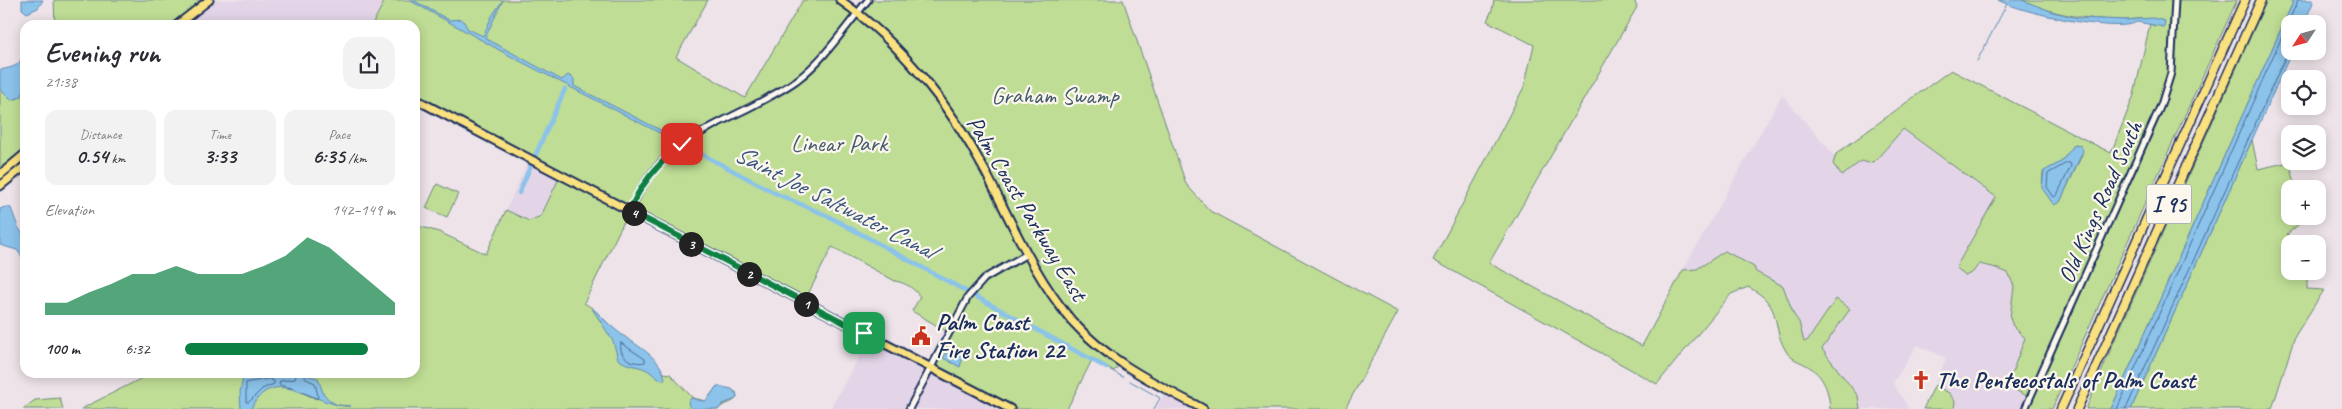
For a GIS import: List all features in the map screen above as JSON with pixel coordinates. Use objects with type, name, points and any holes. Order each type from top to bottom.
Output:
[{"type":"highway","name":"I 95","points":[[2061,409],[2245,0]]},
{"type":"highway","name":"I 95","points":[[2077,409],[2261,0]]},
{"type":"main road","points":[[183,20],[209,0]]},
{"type":"main road","name":"Palm Coast Parkway East","points":[[840,0],[858,12],[898,50],[954,120],[985,172],[1027,254],[1057,301],[1091,339],[1131,370],[1203,409]]},
{"type":"main road","points":[[420,102],[1010,409]]},
{"type":"main road","points":[[0,175],[20,158]]},
{"type":"main road","points":[[1,183],[20,170]]},
{"type":"street","points":[[630,211],[638,192],[668,156],[696,134],[797,80],[814,64],[868,0]]},
{"type":"street","name":"Old Kings Road South","points":[[2025,409],[2158,113],[2170,73],[2175,0]]},
{"type":"street","points":[[910,409],[971,293],[985,278],[1027,254]]},
{"type":"shaded area","points":[[213,0],[385,0],[375,20],[187,20]]},
{"type":"shaded area","points":[[1782,95],[1834,155],[1836,154],[1833,164],[1842,176],[1861,161],[1869,163],[1875,161],[1902,129],[1996,197],[1956,267],[1973,272],[1979,264],[1993,267],[2007,273],[2014,286],[2013,326],[2025,338],[2007,386],[2027,396],[2021,409],[1954,409],[1949,393],[1935,385],[1946,358],[1917,345],[1893,383],[1909,409],[1860,409],[1857,396],[1821,349],[1850,310],[1836,299],[1808,340],[1803,342],[1799,322],[1794,315],[1783,286],[1756,272],[1707,262],[1697,269],[1683,270]]},
{"type":"shaded area","points":[[529,159],[560,176],[541,216],[529,221],[506,210]]},
{"type":"shaded area","points":[[869,339],[928,369],[907,409],[830,409]]},
{"type":"shaded area","points":[[932,371],[1003,409],[912,409]]},
{"type":"shaded area","points":[[1164,394],[1175,400],[1193,409],[1156,409]]},
{"type":"green space","points":[[54,0],[205,0],[179,20],[55,20]]},
{"type":"green space","name":"Linear Park","points":[[385,0],[708,0],[676,57],[745,98],[803,0],[836,0],[868,24],[897,52],[946,114],[987,183],[1024,253],[977,282],[946,331],[912,311],[920,297],[915,291],[832,247],[805,300],[420,99],[420,20],[375,20]]},
{"type":"green space","name":"Graham Swamp","points":[[871,0],[1123,0],[1186,184],[1210,211],[1398,312],[1345,409],[1208,409],[1123,361],[1093,337],[1062,303],[1030,254],[997,186],[963,124],[930,80],[900,46],[861,12]]},
{"type":"green space","points":[[1494,0],[1634,0],[1637,7],[1489,263],[1642,346],[1683,270],[1697,269],[1725,251],[1754,267],[1756,272],[1783,286],[1794,315],[1799,322],[1804,342],[1808,340],[1836,299],[1850,309],[1822,349],[1858,396],[1860,409],[1830,409],[1827,390],[1822,379],[1808,366],[1788,354],[1782,344],[1772,309],[1768,302],[1760,294],[1748,287],[1731,294],[1657,384],[1433,260],[1524,87],[1534,45],[1487,21]]},
{"type":"green space","points":[[2022,0],[2173,0],[2168,70],[2157,109],[2065,318],[2027,396],[2007,386],[2025,338],[2013,326],[2010,318],[2014,286],[2008,273],[1979,264],[1973,272],[1965,276],[1956,267],[1996,197],[1903,129],[1875,161],[1869,163],[1861,161],[1842,176],[1833,164],[1836,154],[1951,70],[2111,153],[2134,95],[2150,24],[2155,26],[2162,22],[2146,19],[2094,19],[2058,13]],"holes":[[[2075,144],[2079,145],[2082,155],[2060,202],[2053,204],[2042,186],[2043,172],[2061,162]]]},
{"type":"green space","points":[[2178,0],[2237,0],[2052,409],[2029,409],[2161,115],[2174,72]]},
{"type":"green space","points":[[2267,0],[2294,0],[2287,15],[2281,15],[2281,29],[2111,409],[2086,409],[2113,344]]},
{"type":"green space","points":[[0,89],[4,94],[13,99],[19,97],[20,155],[5,166],[0,167]]},
{"type":"green space","points":[[2252,140],[2258,169],[2281,164],[2281,170],[2291,170],[2294,180],[2281,180],[2281,225],[2298,225],[2288,235],[2281,235],[2281,280],[2307,280],[2307,289],[2324,290],[2295,336],[2272,409],[2131,409]]},
{"type":"green space","points":[[560,176],[628,213],[584,303],[596,311],[620,335],[653,360],[664,373],[670,374],[693,398],[706,401],[717,386],[736,392],[737,397],[719,409],[81,409],[142,378],[420,378],[420,226],[439,232],[486,254],[506,210],[529,221],[541,216]]},
{"type":"green space","points":[[437,184],[458,194],[447,217],[426,208]]},
{"type":"green space","points":[[1026,258],[1058,306],[1120,364],[1114,371],[1093,358],[1067,409],[1016,409],[939,369],[937,362],[964,309],[979,287]]},
{"type":"green space","points":[[1935,385],[1949,393],[1955,401],[1954,409],[1923,409]]},
{"type":"green space","points":[[60,398],[63,409],[23,409],[35,400]]},
{"type":"water","points":[[22,0],[43,0],[38,8],[27,13],[22,9]]},
{"type":"water","points":[[409,0],[413,0],[449,20],[462,19],[468,29],[483,36],[492,16],[503,0],[485,38],[562,80],[568,75],[574,79],[574,86],[680,140],[677,142],[512,57]]},
{"type":"water","points":[[1998,0],[2022,0],[2053,12],[2078,18],[2126,20],[2153,18],[2165,21],[2164,27],[2137,22],[2126,25],[2090,23],[2026,10]]},
{"type":"water","points":[[2294,0],[2314,0],[2308,15],[2287,15]]},
{"type":"water","points":[[2281,29],[2281,60],[2288,60],[2283,70],[2281,70],[2281,75],[2131,409],[2111,409]]},
{"type":"water","points":[[20,61],[20,97],[11,100],[0,89],[0,70],[18,64]]},
{"type":"water","points":[[2075,144],[2081,146],[2083,151],[2060,202],[2054,205],[2042,188],[2044,171],[2061,162]]},
{"type":"water","points":[[5,207],[11,208],[20,230],[20,254],[17,250],[0,245],[0,209]]},
{"type":"water","points":[[591,307],[614,328],[653,358],[659,364],[665,380],[659,379],[648,370],[624,363],[618,359],[613,341]]},
{"type":"water","points":[[948,349],[963,357],[960,367],[943,358]]},
{"type":"water","points":[[243,378],[318,378],[323,393],[336,404],[284,388],[272,389],[261,395],[251,409],[241,409],[240,392]]},
{"type":"water","points":[[717,386],[732,389],[737,395],[736,399],[723,404],[719,409],[692,409],[689,406],[688,402],[691,398],[702,401],[707,400]]},
{"type":"waterway","points":[[1977,61],[2007,4]]},
{"type":"waterway","points":[[536,154],[565,89]]},
{"type":"waterway","name":"Saint Joe Saltwater Canal","points":[[673,139],[777,194],[826,215],[1107,368]]},
{"type":"waterway","points":[[519,193],[531,165]]},
{"type":"waterway","points":[[1107,368],[1123,377]]},
{"type":"waterway","points":[[1130,381],[1160,398],[1154,409]]},
{"type":"place","name":"Palm Coast Fire Station 22","points":[[921,336]]},
{"type":"place","name":"The Pentecostals of Palm Coast","points":[[1921,380]]},
{"type":"route","points":[[682,144],[661,163],[646,181],[630,211],[864,333]]}]
